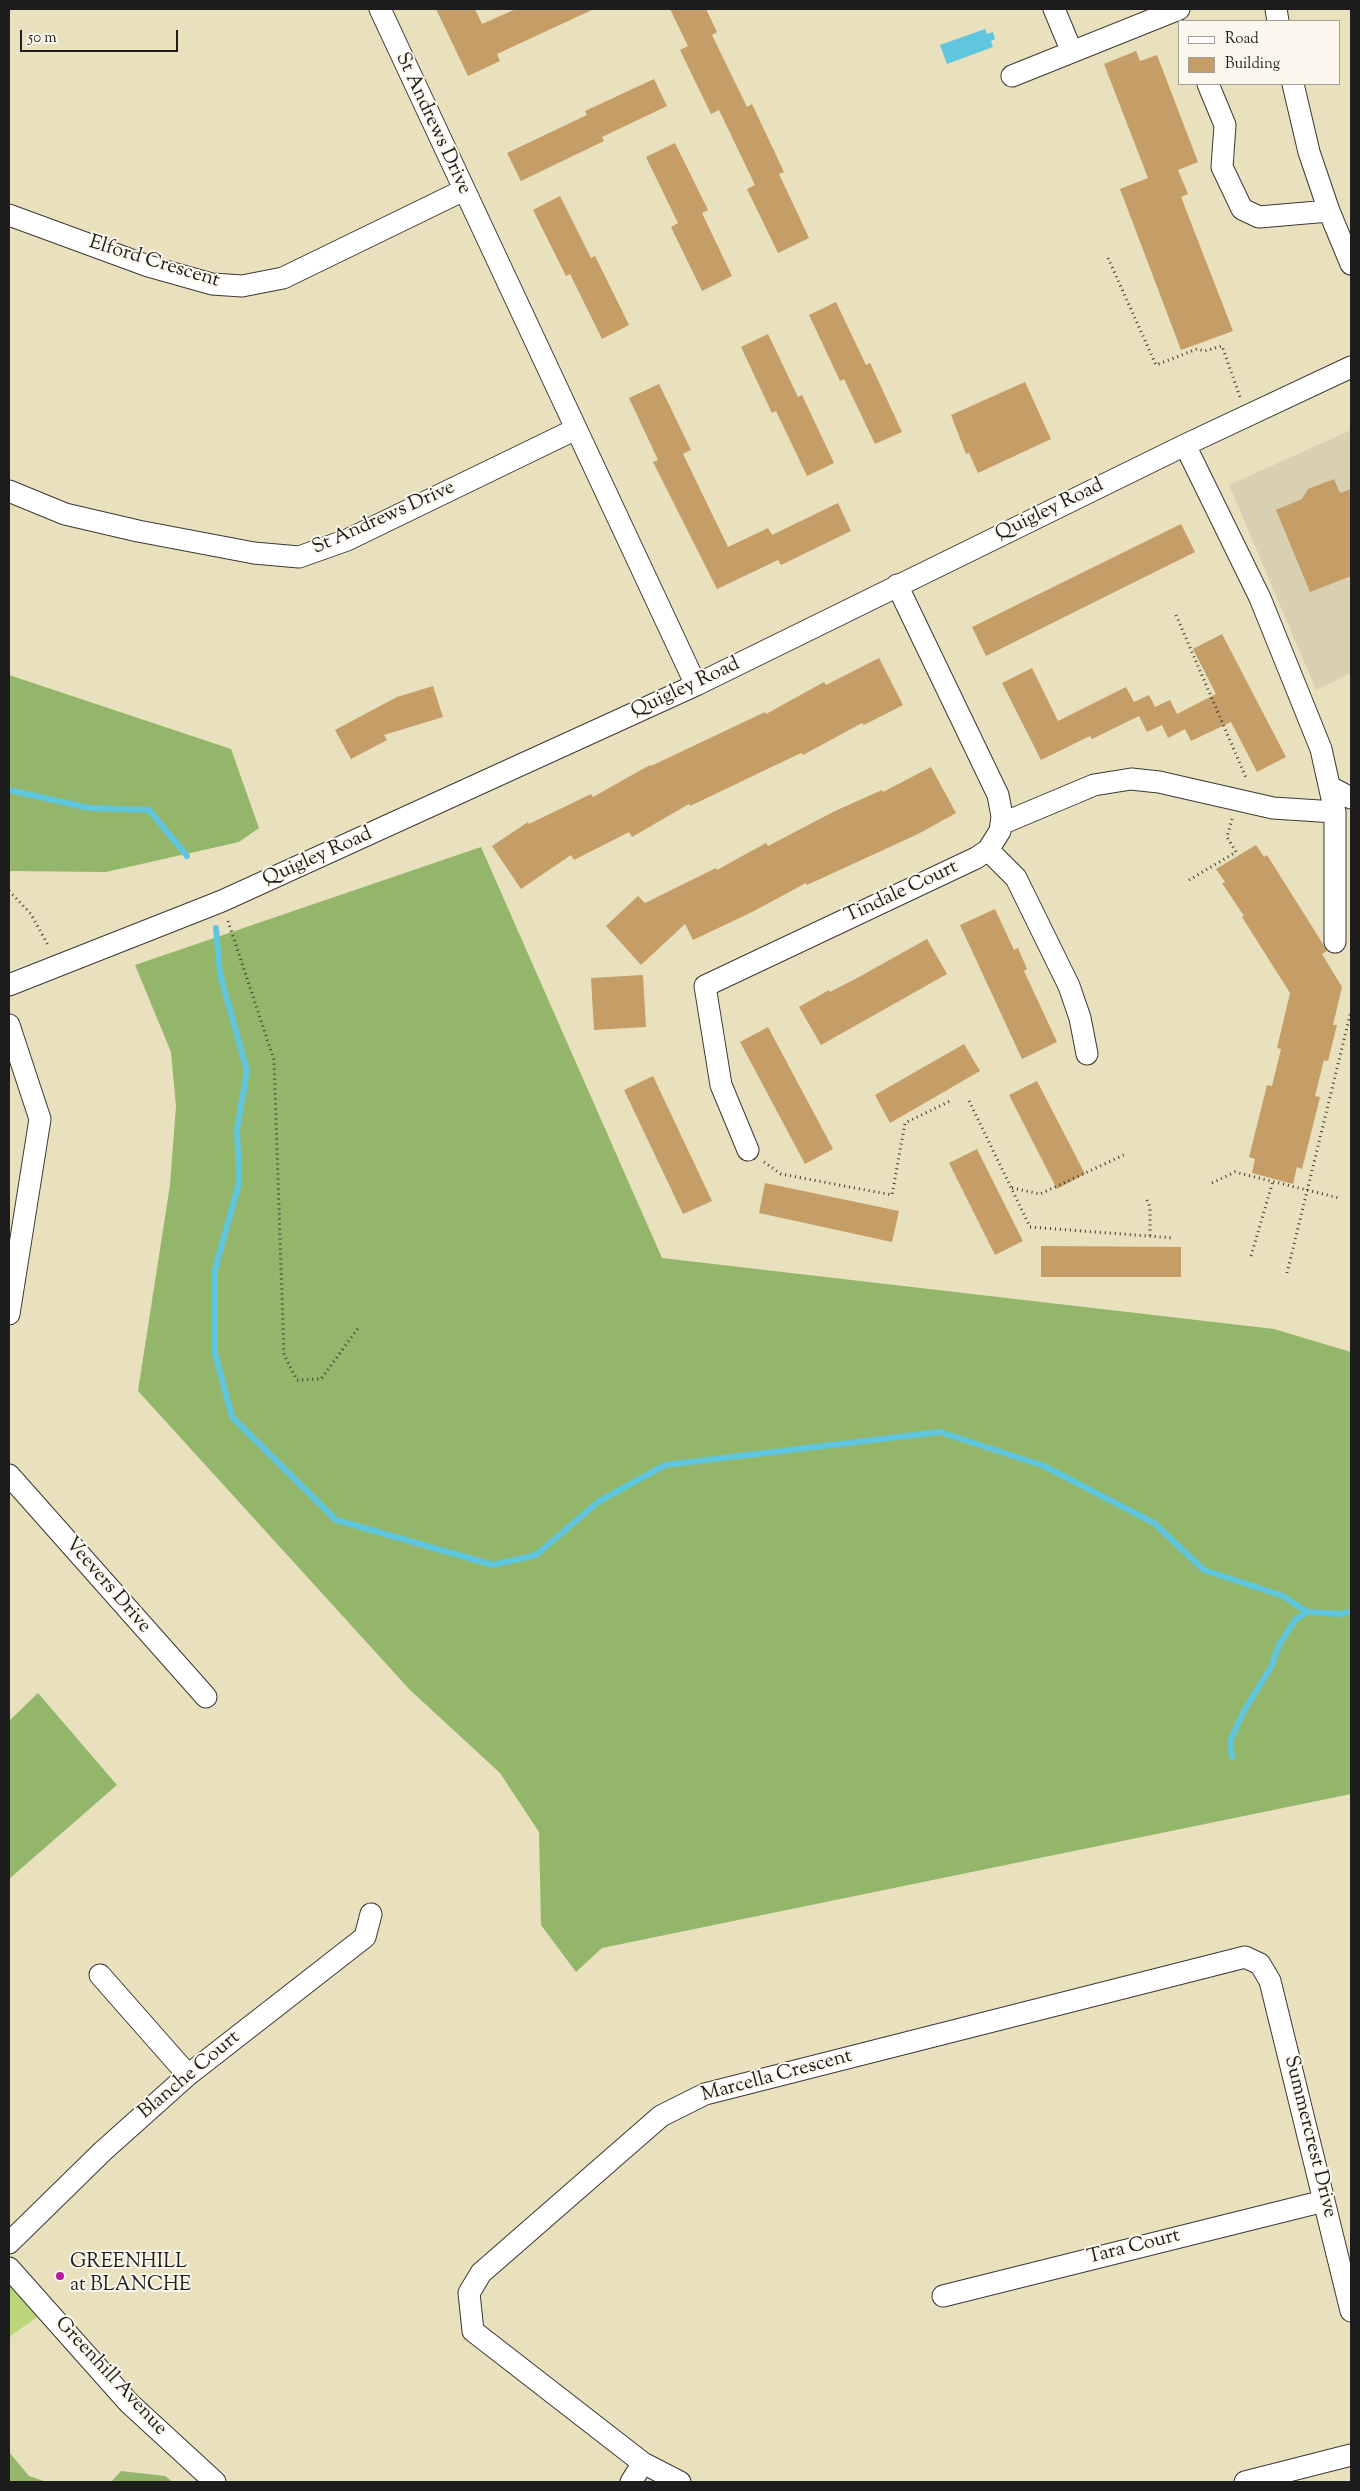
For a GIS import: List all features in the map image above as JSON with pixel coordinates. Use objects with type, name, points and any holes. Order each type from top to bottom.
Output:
[{"type":"street","name":"St Andrews Drive","points":[[380,9],[696,685]]},
{"type":"street","points":[[1054,9],[1072,52]]},
{"type":"street","points":[[1012,76],[1179,9]]},
{"type":"street","points":[[1208,85],[1225,125],[1222,167],[1242,209],[1259,217],[1329,211]]},
{"type":"street","points":[[1293,85],[1309,152],[1329,211],[1351,264]]},
{"type":"street","name":"Elford Crescent","points":[[9,215],[148,266],[212,284],[242,286],[282,278],[464,190]]},
{"type":"street","name":"Quigley Road","points":[[9,985],[222,901],[696,685],[898,585],[1351,367]]},
{"type":"street","name":"St Andrews Drive","points":[[9,491],[65,514],[138,531],[254,553],[299,557],[347,540],[576,429]]},
{"type":"street","points":[[1185,446],[1260,598],[1322,749],[1335,812],[1335,942]]},
{"type":"street","points":[[898,585],[998,795],[1002,809],[1001,824],[997,838],[988,850],[1016,878],[1069,986],[1080,1018],[1087,1054]]},
{"type":"street","points":[[1001,824],[1094,785],[1130,779],[1159,782],[1273,808],[1335,812]]},
{"type":"street","points":[[1330,787],[1351,798]]},
{"type":"street","name":"Tindale Court","points":[[748,1150],[721,1085],[705,986],[976,858],[988,850]]},
{"type":"street","points":[[9,1025],[40,1119],[9,1314]]},
{"type":"street","name":"Veevers Drive","points":[[9,1475],[206,1697]]},
{"type":"street","name":"Blanche Court","points":[[9,2244],[103,2151],[188,2075],[365,1937],[371,1914]]},
{"type":"street","name":"Marcella Crescent","points":[[680,2482],[642,2463],[473,2331],[469,2293],[481,2273],[661,2116],[705,2094],[1245,1957],[1260,1964]]},
{"type":"street","name":"Summercrest Drive","points":[[1260,1964],[1270,1981],[1351,2311]]},
{"type":"street","points":[[100,1975],[188,2075]]},
{"type":"street","name":"Tara Court","points":[[944,2296],[1324,2200]]},
{"type":"street","name":"Greenhill Avenue","points":[[9,2268],[129,2403],[215,2482]]},
{"type":"street","points":[[1245,2482],[1351,2455]]},
{"type":"street","points":[[631,2482],[642,2463]]},
{"type":"path","points":[[1108,258],[1156,365],[1198,349],[1205,351],[1222,346],[1247,417]]},
{"type":"path","points":[[1176,615],[1249,785],[1244,802]]},
{"type":"path","points":[[1189,880],[1236,852],[1227,837],[1231,823]]},
{"type":"path","points":[[9,891],[31,914],[59,965]]},
{"type":"path","points":[[222,901],[274,1060],[284,1355],[297,1380],[322,1379],[359,1327]]},
{"type":"path","points":[[1287,1273],[1351,1011]]},
{"type":"path","points":[[748,1150],[781,1174],[892,1195],[905,1123],[952,1100]]},
{"type":"path","points":[[970,1101],[1030,1227],[1174,1238]]},
{"type":"path","points":[[1011,1188],[1040,1194],[1126,1154]]},
{"type":"path","points":[[1212,1183],[1235,1172],[1339,1198]]},
{"type":"path","points":[[1251,1256],[1273,1181]]},
{"type":"path","points":[[1147,1200],[1150,1207],[1150,1236]]},
{"type":"shaded area","points":[[1351,430],[1351,673],[1316,690],[1229,485]]},
{"type":"green space","points":[[9,675],[231,749],[259,828],[239,842],[106,872],[9,871]]},
{"type":"green space","points":[[481,847],[662,1258],[1274,1329],[1351,1352],[1351,1794],[602,1948],[576,1972],[541,1925],[539,1832],[500,1773],[410,1690],[138,1391],[170,1185],[176,1106],[171,1052],[135,965]]},
{"type":"green space","points":[[38,1693],[117,1785],[9,1879],[9,1721]]},
{"type":"green space","points":[[9,2255],[50,2308],[9,2337]]},
{"type":"green space","points":[[9,2452],[29,2476],[47,2482],[9,2482]]},
{"type":"green space","points":[[121,2471],[165,2476],[173,2482],[111,2482]]},
{"type":"water","points":[[985,29],[987,34],[993,32],[995,39],[991,41],[993,47],[947,64],[940,45]]},
{"type":"building","points":[[436,9],[475,9],[482,24],[516,9],[594,9],[497,54],[500,61],[468,76]]},
{"type":"building","points":[[670,9],[706,9],[717,32],[712,35],[747,107],[752,104],[784,172],[779,174],[809,238],[778,253],[747,189],[755,185],[719,110],[711,114],[680,50],[688,46]]},
{"type":"building","points":[[1136,51],[1140,61],[1157,55],[1198,162],[1178,170],[1188,194],[1181,197],[1233,331],[1181,350],[1120,189],[1148,178],[1104,64]]},
{"type":"building","points":[[654,79],[667,106],[602,137],[604,141],[521,181],[507,153],[587,115],[585,111]]},
{"type":"building","points":[[675,143],[708,210],[702,213],[732,276],[702,291],[671,227],[678,223],[646,157]]},
{"type":"building","points":[[560,196],[591,258],[595,256],[629,325],[602,339],[570,274],[566,276],[533,210]]},
{"type":"building","points":[[836,302],[866,365],[870,363],[902,432],[875,444],[844,379],[840,381],[809,315]]},
{"type":"building","points":[[768,334],[798,397],[802,395],[834,463],[807,476],[776,411],[772,413],[741,347]]},
{"type":"building","points":[[1025,382],[1051,439],[978,473],[969,453],[966,454],[951,415]]},
{"type":"building","points":[[659,384],[691,450],[683,454],[728,547],[768,528],[772,535],[838,503],[851,531],[781,565],[778,560],[717,589],[653,462],[658,460],[629,398]]},
{"type":"building","points":[[1334,479],[1340,493],[1351,489],[1351,576],[1310,592],[1276,510],[1302,499],[1308,489]]},
{"type":"building","points":[[1181,524],[1195,552],[986,656],[972,627]]},
{"type":"building","points":[[1222,634],[1286,757],[1257,772],[1231,722],[1191,741],[1185,729],[1168,738],[1162,725],[1147,732],[1139,716],[1092,739],[1090,736],[1041,760],[1002,683],[1032,668],[1058,721],[1126,687],[1134,702],[1149,695],[1155,707],[1170,700],[1177,714],[1216,694],[1193,649]]},
{"type":"building","points":[[879,658],[903,705],[864,725],[862,723],[803,755],[801,753],[690,806],[689,804],[632,837],[629,832],[574,860],[571,855],[521,889],[492,846],[528,822],[529,824],[591,794],[593,797],[650,765],[765,712],[766,714],[824,682],[826,685]]},
{"type":"building","points":[[433,686],[443,717],[384,735],[387,740],[351,759],[335,730],[397,697]]},
{"type":"building","points":[[931,767],[956,813],[918,834],[807,885],[806,883],[752,912],[693,940],[685,924],[641,965],[606,926],[638,896],[645,903],[716,868],[717,870],[766,843],[768,846],[835,811],[882,790],[883,792]]},
{"type":"building","points":[[1256,845],[1264,857],[1267,855],[1318,936],[1327,951],[1322,954],[1342,987],[1333,1025],[1337,1025],[1328,1061],[1324,1060],[1315,1096],[1320,1097],[1302,1169],[1297,1167],[1293,1184],[1252,1173],[1255,1159],[1249,1157],[1267,1085],[1272,1086],[1281,1049],[1277,1048],[1290,993],[1242,917],[1244,916],[1222,883],[1225,882],[1216,869]]},
{"type":"building","points":[[995,909],[1014,950],[1018,948],[1027,969],[1024,971],[1057,1042],[1022,1059],[960,925]]},
{"type":"building","points":[[927,939],[947,974],[821,1045],[799,1007],[829,990],[830,992],[859,977]]},
{"type":"building","points":[[643,975],[646,1027],[594,1030],[591,978]]},
{"type":"building","points":[[768,1027],[833,1149],[805,1164],[740,1042]]},
{"type":"building","points":[[964,1044],[980,1071],[890,1123],[875,1095]]},
{"type":"building","points":[[653,1076],[712,1201],[683,1214],[624,1090]]},
{"type":"building","points":[[1037,1081],[1085,1174],[1057,1189],[1009,1095]]},
{"type":"building","points":[[977,1149],[1023,1241],[995,1255],[949,1163]]},
{"type":"building","points":[[765,1183],[899,1211],[892,1242],[759,1213]]},
{"type":"building","points":[[1041,1246],[1181,1247],[1181,1277],[1041,1277]]},
{"type":"waterway","points":[[9,790],[89,808],[149,810],[187,856]]},
{"type":"waterway","points":[[216,928],[220,974],[247,1071],[237,1129],[239,1183],[215,1269],[215,1353],[232,1417],[336,1520],[493,1565],[536,1555],[598,1502],[665,1465],[940,1432],[1044,1466],[1154,1523],[1204,1570],[1283,1596],[1307,1612],[1341,1614],[1351,1611]]},
{"type":"waterway","points":[[1232,1757],[1230,1741],[1244,1711],[1271,1667],[1279,1645],[1295,1620],[1307,1612]]},
{"type":"place","name":"GREENHILL at BLANCHE","points":[[60,2276]]}]
